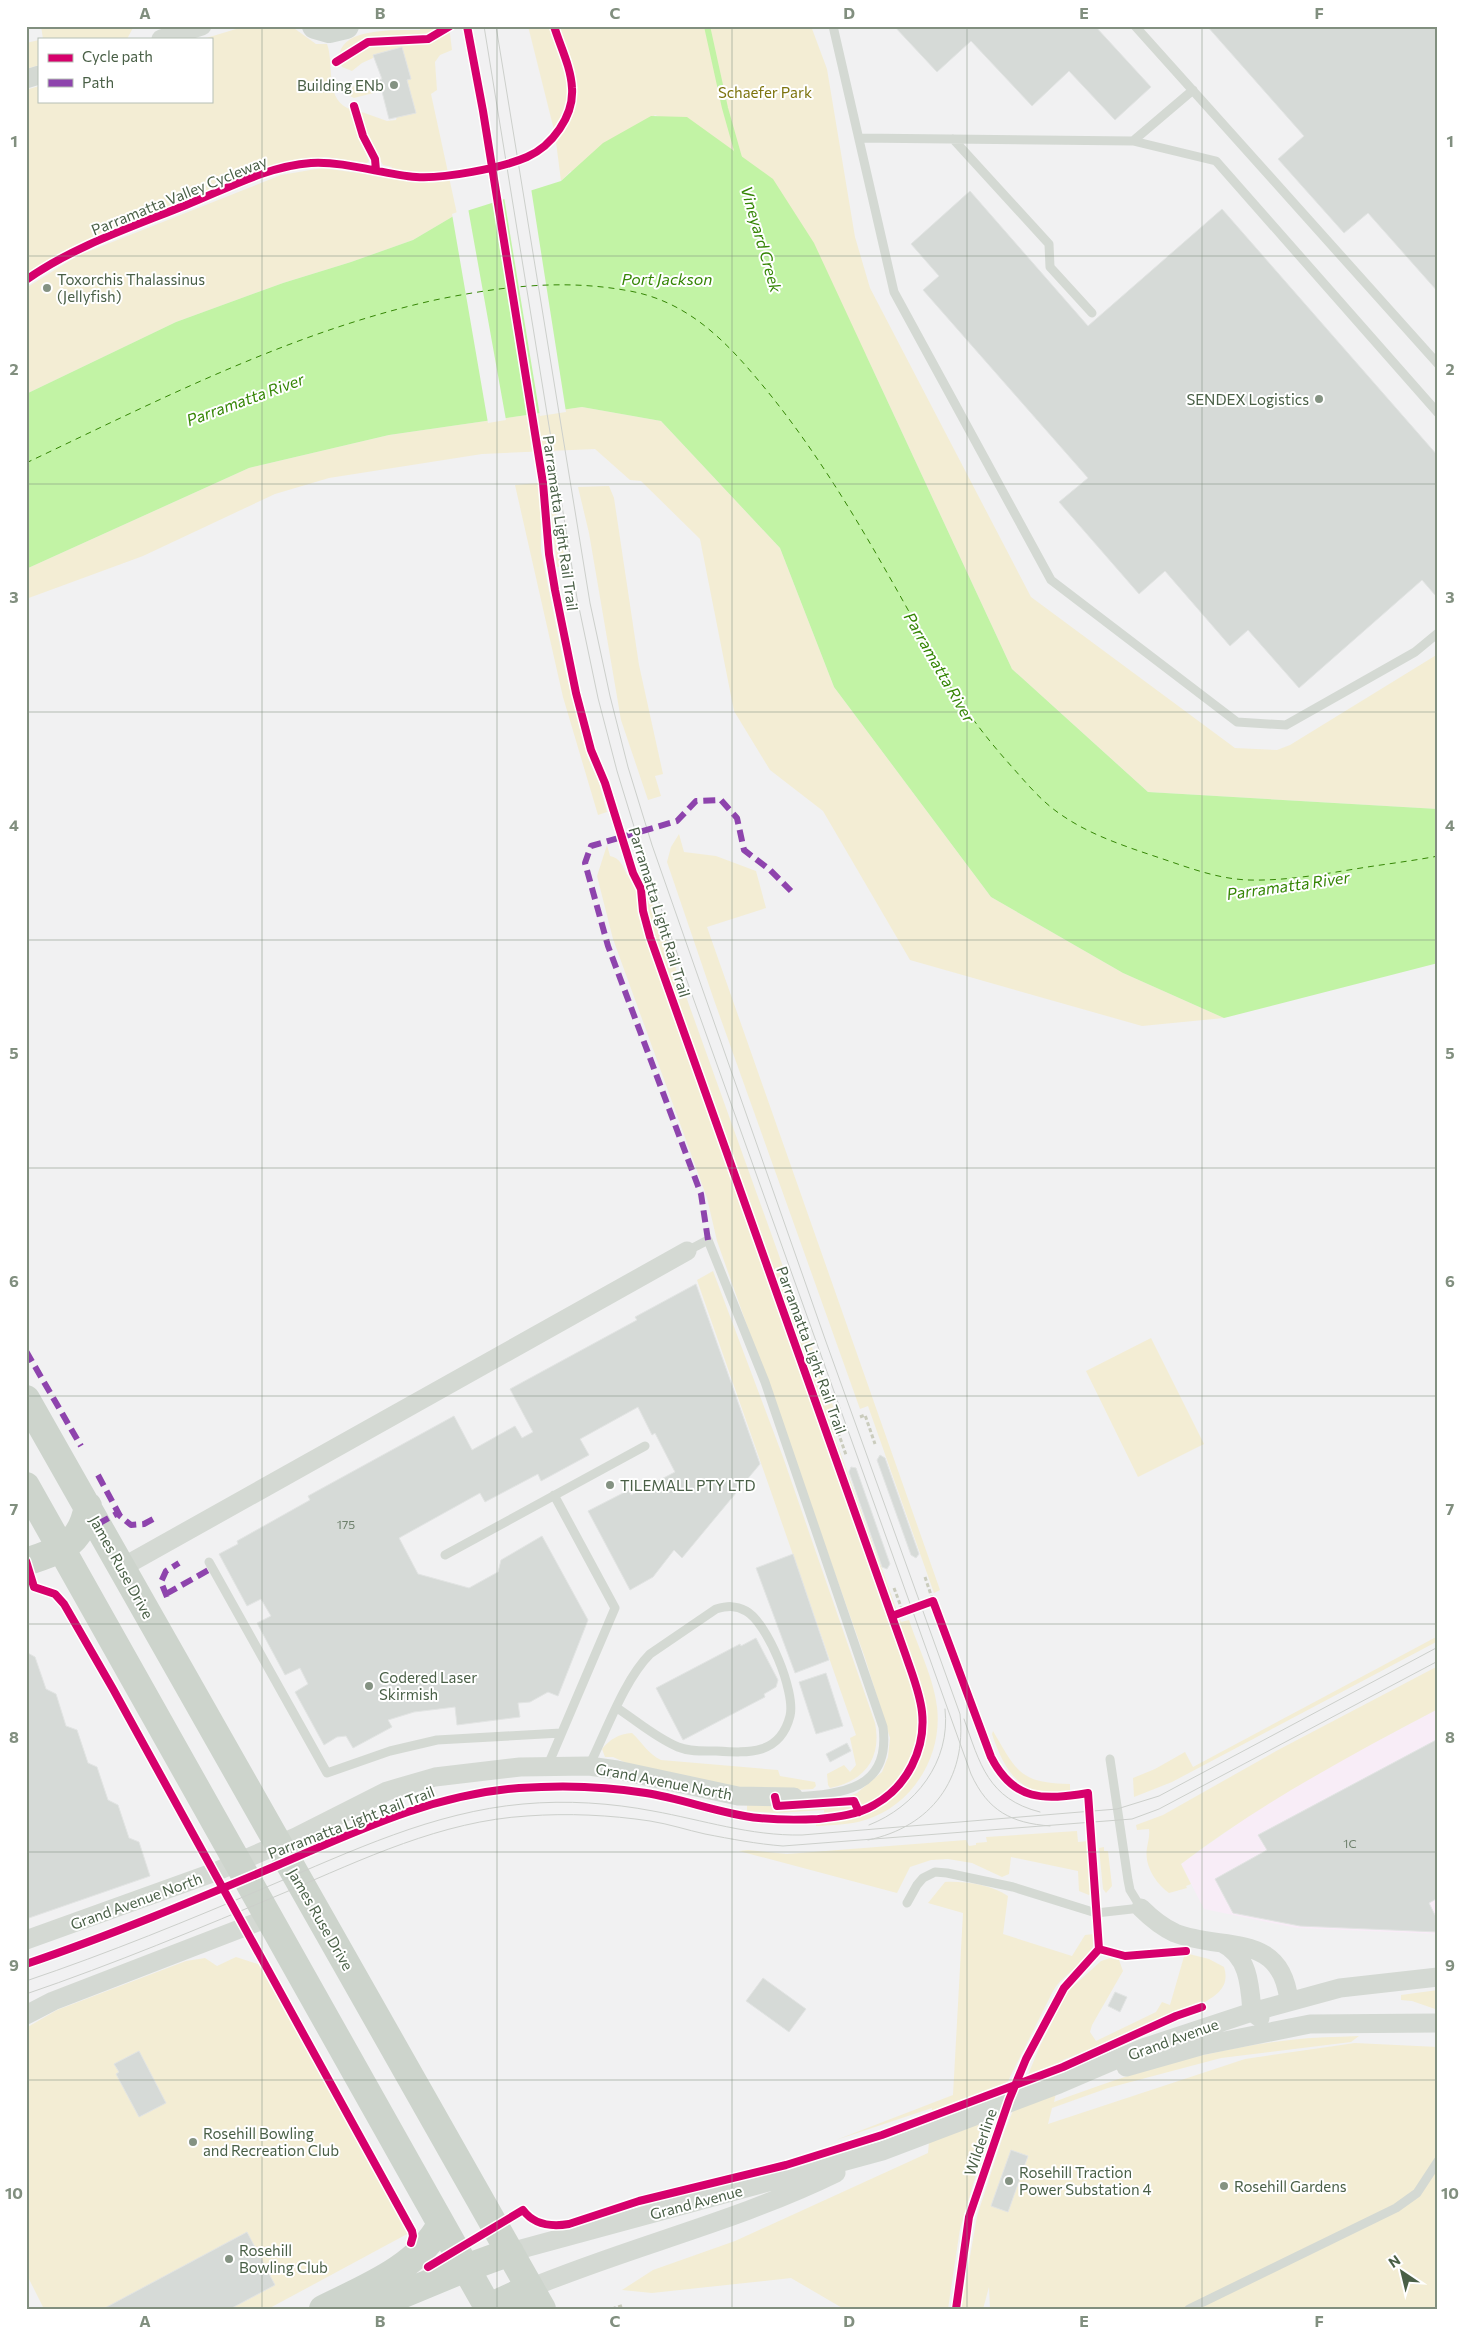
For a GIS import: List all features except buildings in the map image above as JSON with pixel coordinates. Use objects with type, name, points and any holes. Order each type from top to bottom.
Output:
[{"type":"main road","name":"James Ruse Drive","points":[[26,1399],[536,2299]]},
{"type":"main road","points":[[26,1518],[27,1488]]},
{"type":"main road","points":[[27,1488],[487,2308],[536,2299]]},
{"type":"main road","points":[[26,1562],[61,1550],[71,1543],[84,1521],[88,1506]]},
{"type":"main road","points":[[323,2309],[376,2282],[414,2257],[432,2238],[441,2224]]},
{"type":"main road","points":[[366,2309],[510,2252]]},
{"type":"street","points":[[164,38],[202,26]]},
{"type":"street","points":[[316,26],[329,30],[346,26]]},
{"type":"street","points":[[26,79],[38,75]]},
{"type":"street","points":[[122,1568],[687,1251]]},
{"type":"street","name":"Grand Avenue North","points":[[26,1940],[166,1891],[278,1845],[372,1798],[410,1783],[487,1770],[548,1765],[589,1766],[617,1770],[738,1796],[794,1797]]},
{"type":"street","points":[[1141,1908],[1165,1928],[1177,1934],[1251,1947],[1273,1961],[1286,1981],[1289,2001],[1276,2030],[1252,2012],[1249,1982],[1244,1966],[1234,1950],[1219,1942]]},
{"type":"street","points":[[26,2015],[53,2001],[268,1918]]},
{"type":"street","name":"Grand Avenue","points":[[536,2299],[577,2269],[788,2196],[882,2151],[1059,2084],[1143,2048],[1252,2012],[1334,1989],[1438,1977]]},
{"type":"street","points":[[1352,1987],[1387,1989],[1438,1984]]},
{"type":"street","name":"Grand Avenue","points":[[1059,2084],[1200,2046],[1310,2024],[1438,2023]]},
{"type":"street","name":"Grand Avenue","points":[[510,2252],[882,2151]]},
{"type":"lane","points":[[833,26],[894,292],[1051,580],[1237,722],[1286,725],[1414,652],[1438,633]]},
{"type":"lane","points":[[1135,26],[1438,364]]},
{"type":"lane","points":[[1133,141],[1193,90]]},
{"type":"lane","points":[[859,138],[1133,141],[1216,161],[1438,413]]},
{"type":"lane","points":[[953,139],[1049,244],[1050,267],[1092,313]]},
{"type":"lane","points":[[687,1251],[708,1240],[765,1382],[883,1727],[883,1751],[874,1772],[866,1781],[845,1792],[794,1797]]},
{"type":"lane","points":[[445,1555],[645,1446]]},
{"type":"lane","points":[[548,1765],[615,1608],[554,1495]]},
{"type":"lane","points":[[209,1562],[326,1773],[390,1751],[437,1740],[561,1733]]},
{"type":"lane","points":[[589,1766],[617,1708],[634,1673],[650,1654],[707,1614],[726,1606],[741,1609],[754,1618],[775,1651],[791,1697],[790,1716],[783,1734],[769,1746],[752,1752],[680,1748],[617,1708]]},
{"type":"lane","points":[[907,1903],[923,1878],[935,1872],[947,1872],[1013,1887],[1096,1913],[1141,1908],[1130,1890],[1110,1759]]},
{"type":"lane","points":[[1189,2309],[1396,2208],[1417,2193],[1438,2161]]},
{"type":"path","points":[[860,1417],[865,1415],[875,1444]]},
{"type":"path","points":[[825,1430],[838,1425],[846,1454]]},
{"type":"path","points":[[924,1577],[936,1610]]},
{"type":"path","points":[[894,1588],[903,1612]]},
{"type":"path","points":[[922,1605],[933,1601]]},
{"type":"path","points":[[892,1616],[911,1609]]},
{"type":"path","points":[[612,2309],[624,2305]]},
{"type":"shaded area","points":[[1438,1709],[1438,1934],[1297,1928],[1204,1909],[1181,1864],[1267,1803],[1339,1761]]},
{"type":"green space","points":[[41,26],[134,26],[128,38],[43,38]]},
{"type":"green space","points":[[246,26],[291,26],[316,44],[327,44],[334,91],[337,99],[344,106],[353,110],[360,139],[369,161],[367,163],[325,157],[277,165],[97,236],[64,252],[26,275],[26,90],[38,86],[38,102],[212,102],[212,38],[206,38]]},
{"type":"green space","points":[[420,26],[449,26],[452,50],[440,55],[435,62],[437,90],[431,94],[457,214],[413,240],[283,283],[176,322],[26,394],[26,288],[77,256],[281,175],[322,168],[387,177],[392,167],[383,165],[375,152],[365,133],[359,111],[387,121],[396,120],[407,80],[411,79],[402,48],[373,55],[373,58],[362,63],[352,71],[342,67],[340,54],[344,44],[354,37],[381,31],[420,30]]},
{"type":"green space","name":"Schaefer Park","points":[[528,26],[811,26],[827,69],[855,237],[870,288],[1031,597],[1235,748],[1277,750],[1290,745],[1438,654],[1438,809],[1148,792],[1012,669],[866,355],[855,344],[718,141],[655,115],[575,179],[571,171],[561,181],[555,134]]},
{"type":"green space","points":[[38,40],[38,65],[26,69],[26,43]]},
{"type":"green space","points":[[365,84],[366,90],[380,88],[381,91],[354,98],[348,95],[347,88]]},
{"type":"green space","points":[[582,407],[661,421],[780,548],[834,687],[991,897],[1123,973],[1224,1018],[1142,1026],[910,960],[823,811],[770,770],[734,711],[700,539],[641,481],[630,480],[595,449],[482,454],[329,478],[275,494],[143,556],[26,599],[26,569],[249,468],[389,435]]},
{"type":"green space","points":[[538,483],[541,499],[541,551],[565,670],[588,758],[599,783],[607,812],[598,815],[563,697],[515,485]]},
{"type":"green space","points":[[609,486],[614,498],[639,665],[663,774],[655,776],[661,796],[648,800],[621,720],[589,533],[578,487]]},
{"type":"green space","points":[[549,491],[552,491],[566,566],[557,567]]},
{"type":"green space","points":[[679,834],[684,852],[716,856],[756,871],[766,908],[707,927],[940,1590],[934,1593],[868,1406],[860,1409],[714,1000],[667,862],[671,847]]},
{"type":"green space","points":[[607,845],[610,856],[619,861],[627,875],[641,871],[837,1417],[829,1421],[901,1622],[909,1620],[933,1685],[938,1725],[935,1743],[921,1777],[897,1803],[882,1813],[859,1822],[816,1826],[816,1824],[825,1823],[824,1810],[777,1813],[747,1811],[747,1804],[830,1799],[847,1797],[857,1793],[882,1772],[888,1757],[890,1738],[865,1658],[717,1241],[707,1198],[613,939],[597,876]]},
{"type":"green space","points":[[713,1271],[783,1457],[875,1723],[876,1747],[868,1766],[853,1780],[830,1788],[827,1774],[844,1765],[850,1772],[856,1765],[850,1738],[856,1735],[697,1280]]},
{"type":"green space","points":[[1151,1338],[1204,1444],[1138,1477],[1086,1371]]},
{"type":"green space","points":[[1438,1636],[1438,1641],[1172,1782],[1134,1797],[1133,1778],[1155,1769],[1185,1752],[1193,1767]]},
{"type":"green space","points":[[1438,1666],[1438,1709],[1306,1781],[1211,1842],[1181,1864],[1191,1884],[1186,1886],[1187,1888],[1169,1893],[1152,1874],[1147,1861],[1149,1829],[1137,1830],[1136,1825],[1163,1815],[1278,1750]]},
{"type":"green space","points":[[993,1731],[1015,1766],[1022,1772],[1030,1778],[1040,1781],[1070,1784],[1070,1792],[1054,1793],[1040,1791],[1028,1787],[1019,1781],[1003,1762],[992,1734]]},
{"type":"green space","points":[[632,1733],[649,1751],[661,1760],[778,1770],[780,1776],[815,1782],[816,1786],[813,1789],[760,1792],[642,1770],[613,1757],[605,1757],[602,1749],[608,1742],[619,1736]]},
{"type":"green space","points":[[1077,1831],[1078,1842],[1088,1841],[1092,1892],[1089,1895],[1079,1891],[1078,1871],[1011,1857],[1009,1874],[1002,1877],[972,1863],[948,1859],[931,1860],[910,1867],[897,1893],[739,1851],[748,1850],[787,1854],[966,1840],[969,1846],[987,1842],[986,1837]]},
{"type":"green space","points":[[1104,1847],[1104,1851],[1108,1851],[1112,1886],[1106,1893],[1103,1889],[1099,1848]]},
{"type":"green space","points":[[945,1882],[978,1884],[1008,1896],[1003,1934],[1072,1956],[1085,1935],[1094,1934],[1095,1941],[1082,1961],[1057,1985],[997,2103],[960,2229],[948,2309],[844,2309],[791,2278],[652,2293],[622,2290],[653,2270],[735,2241],[928,2153],[932,2108],[836,2140],[953,2095],[963,1913],[928,1903]]},
{"type":"green space","name":"Rosehill Gardens","points":[[1185,1953],[1209,1959],[1224,1967],[1224,1985],[1218,1993],[1203,2003],[1063,2060],[1054,2102],[1141,2072],[1229,2049],[1299,2039],[1359,2036],[1351,2042],[1221,2058],[1108,2088],[1052,2108],[1048,2124],[1245,2059],[1355,2043],[1438,2047],[1438,2309],[990,2309],[989,2287],[983,2309],[961,2309],[977,2216],[1005,2130],[1040,2046],[1068,1991],[1101,1961],[1110,1958],[1119,1960],[1123,1971],[1092,2025],[1090,2032],[1096,2041],[1156,2012],[1162,2002],[1170,2005]]},
{"type":"green space","name":"Rosehill Bowling and Recreation Club","points":[[236,1957],[261,1965],[409,2233],[268,2309],[44,2309],[26,2273],[26,2028],[57,2010],[186,1961],[205,1958],[217,1966]]},
{"type":"green space","points":[[1438,1990],[1438,2010],[1412,2001],[1401,2000],[1401,1995]]},
{"type":"water","name":"Port Jackson","points":[[651,116],[687,117],[773,179],[814,243],[1012,669],[1148,792],[1438,809],[1438,963],[1224,1018],[1123,973],[991,897],[834,687],[780,548],[661,421],[582,407],[389,435],[249,468],[26,569],[26,394],[176,322],[283,283],[413,240],[457,214],[561,181],[603,143]]},
{"type":"pier","points":[[531,188],[566,412],[540,416],[504,197]]},
{"type":"pier","points":[[501,198],[537,416],[528,417],[493,200]]},
{"type":"pier","points":[[468,208],[506,420],[488,423],[452,214]]},
{"type":"waterway","name":"Vineyard Creek","points":[[707,26],[725,108],[740,161]]},
{"type":"ferry route","points":[[26,463],[226,370],[329,330],[382,314],[459,295],[529,286],[576,285],[624,290],[647,295],[668,303],[705,326],[738,357],[789,418],[827,473],[862,530],[944,677],[962,704],[1002,756],[1036,794],[1056,811],[1085,829],[1120,844],[1202,872],[1237,879],[1263,880],[1305,877],[1438,856]]},
{"type":"tram line","points":[[484,26],[577,598],[598,698],[617,771],[647,869],[971,1774],[985,1797],[1002,1813],[1024,1822],[1050,1826]]},
{"type":"tram line","points":[[496,26],[590,603],[610,696],[628,767],[652,845],[825,1339],[960,1714],[961,1738],[957,1759],[951,1779],[940,1796],[927,1812],[910,1824],[890,1834],[868,1840]]},
{"type":"tram line","points":[[26,1981],[149,1936],[393,1835],[457,1815],[490,1808],[539,1803],[605,1804],[653,1811],[745,1830],[783,1835],[1117,1809],[1159,1796],[1438,1647]]},
{"type":"tram line","points":[[26,1994],[157,1945],[374,1855],[464,1825],[495,1819],[558,1815],[620,1817],[657,1822],[705,1834],[783,1846],[1132,1819],[1159,1809],[1438,1661]]},
{"type":"tram line","points":[[869,1825],[901,1807],[926,1780],[936,1764],[942,1747],[945,1709]]},
{"type":"tram line","points":[[964,1719],[975,1751],[988,1778],[1008,1798],[1022,1806],[1040,1812]]},
{"type":"marked path","points":[[708,1240],[701,1194],[608,946],[585,863],[591,846],[677,821],[696,801],[721,800],[737,818],[744,850],[770,870],[791,891]]},
{"type":"marked path","points":[[26,1351],[81,1446]]},
{"type":"marked path","points":[[98,1475],[120,1516],[131,1525],[144,1524],[155,1518]]},
{"type":"marked path","points":[[98,1524],[118,1513]]},
{"type":"marked path","points":[[167,1597],[161,1582],[166,1571],[179,1563]]},
{"type":"marked path","points":[[166,1594],[212,1568]]},
{"type":"cycle path","points":[[336,62],[368,42],[428,39],[450,26]]},
{"type":"cycle path","name":"Parramatta Light Rail Trail","points":[[26,1964],[153,1917],[395,1816],[455,1798],[519,1788],[567,1786],[630,1791],[759,1818],[818,1819],[861,1811],[886,1797],[896,1788],[912,1766],[921,1740],[922,1712],[920,1698],[650,937],[643,911],[641,889],[633,873],[605,783],[591,750],[576,693],[555,590],[549,554],[543,483],[483,111],[467,26]]},
{"type":"cycle path","name":"Parramatta Valley Cycleway","points":[[26,280],[64,257],[104,238],[247,179],[295,165],[311,163],[337,164],[416,177],[427,177],[488,169],[527,157],[545,146],[560,129],[572,99],[570,72],[554,26]]},
{"type":"cycle path","points":[[354,106],[363,136],[375,159],[376,170]]},
{"type":"cycle path","points":[[26,1561],[34,1587],[55,1594],[64,1604],[113,1689],[412,2231],[411,2243]]},
{"type":"cycle path","points":[[892,1616],[933,1601],[991,1757],[1000,1772],[1010,1783],[1020,1790],[1044,1797],[1088,1793],[1099,1949]]},
{"type":"cycle path","points":[[775,1797],[777,1806],[854,1801],[859,1812]]},
{"type":"cycle path","points":[[1099,1949],[1125,1956],[1186,1951]]},
{"type":"cycle path","name":"Wilderline","points":[[956,2309],[969,2217],[1009,2100],[1026,2059],[1064,1988],[1099,1949]]},
{"type":"cycle path","name":"Wilderline","points":[[428,2267],[523,2210],[532,2219],[543,2224],[569,2224],[639,2201],[786,2165],[882,2135],[1063,2067],[1176,2016],[1202,2007]]},
{"type":"place","name":"Building ENb","points":[[394,85]]},
{"type":"place","name":"Toxorchis Thalassinus (Jellyfish)","points":[[47,288]]},
{"type":"place","name":"SENDEX Logistics","points":[[1319,399]]},
{"type":"place","name":"TILEMALL PTY LTD","points":[[610,1485]]},
{"type":"place","name":"Codered Laser Skirmish","points":[[369,1686]]},
{"type":"place","name":"Rosehill Bowling and Recreation Club","points":[[193,2142]]},
{"type":"place","name":"Rosehill Traction Power Substation 4","points":[[1009,2181]]},
{"type":"place","name":"Rosehill Gardens","points":[[1224,2186]]},
{"type":"place","name":"Rosehill Bowling Club","points":[[229,2259]]},
{"type":"water label","name":"Parramatta River","points":[[245,399]]},
{"type":"water label","name":"Parramatta River","points":[[940,667]]},
{"type":"water label","name":"Parramatta River","points":[[1288,885]]}]
